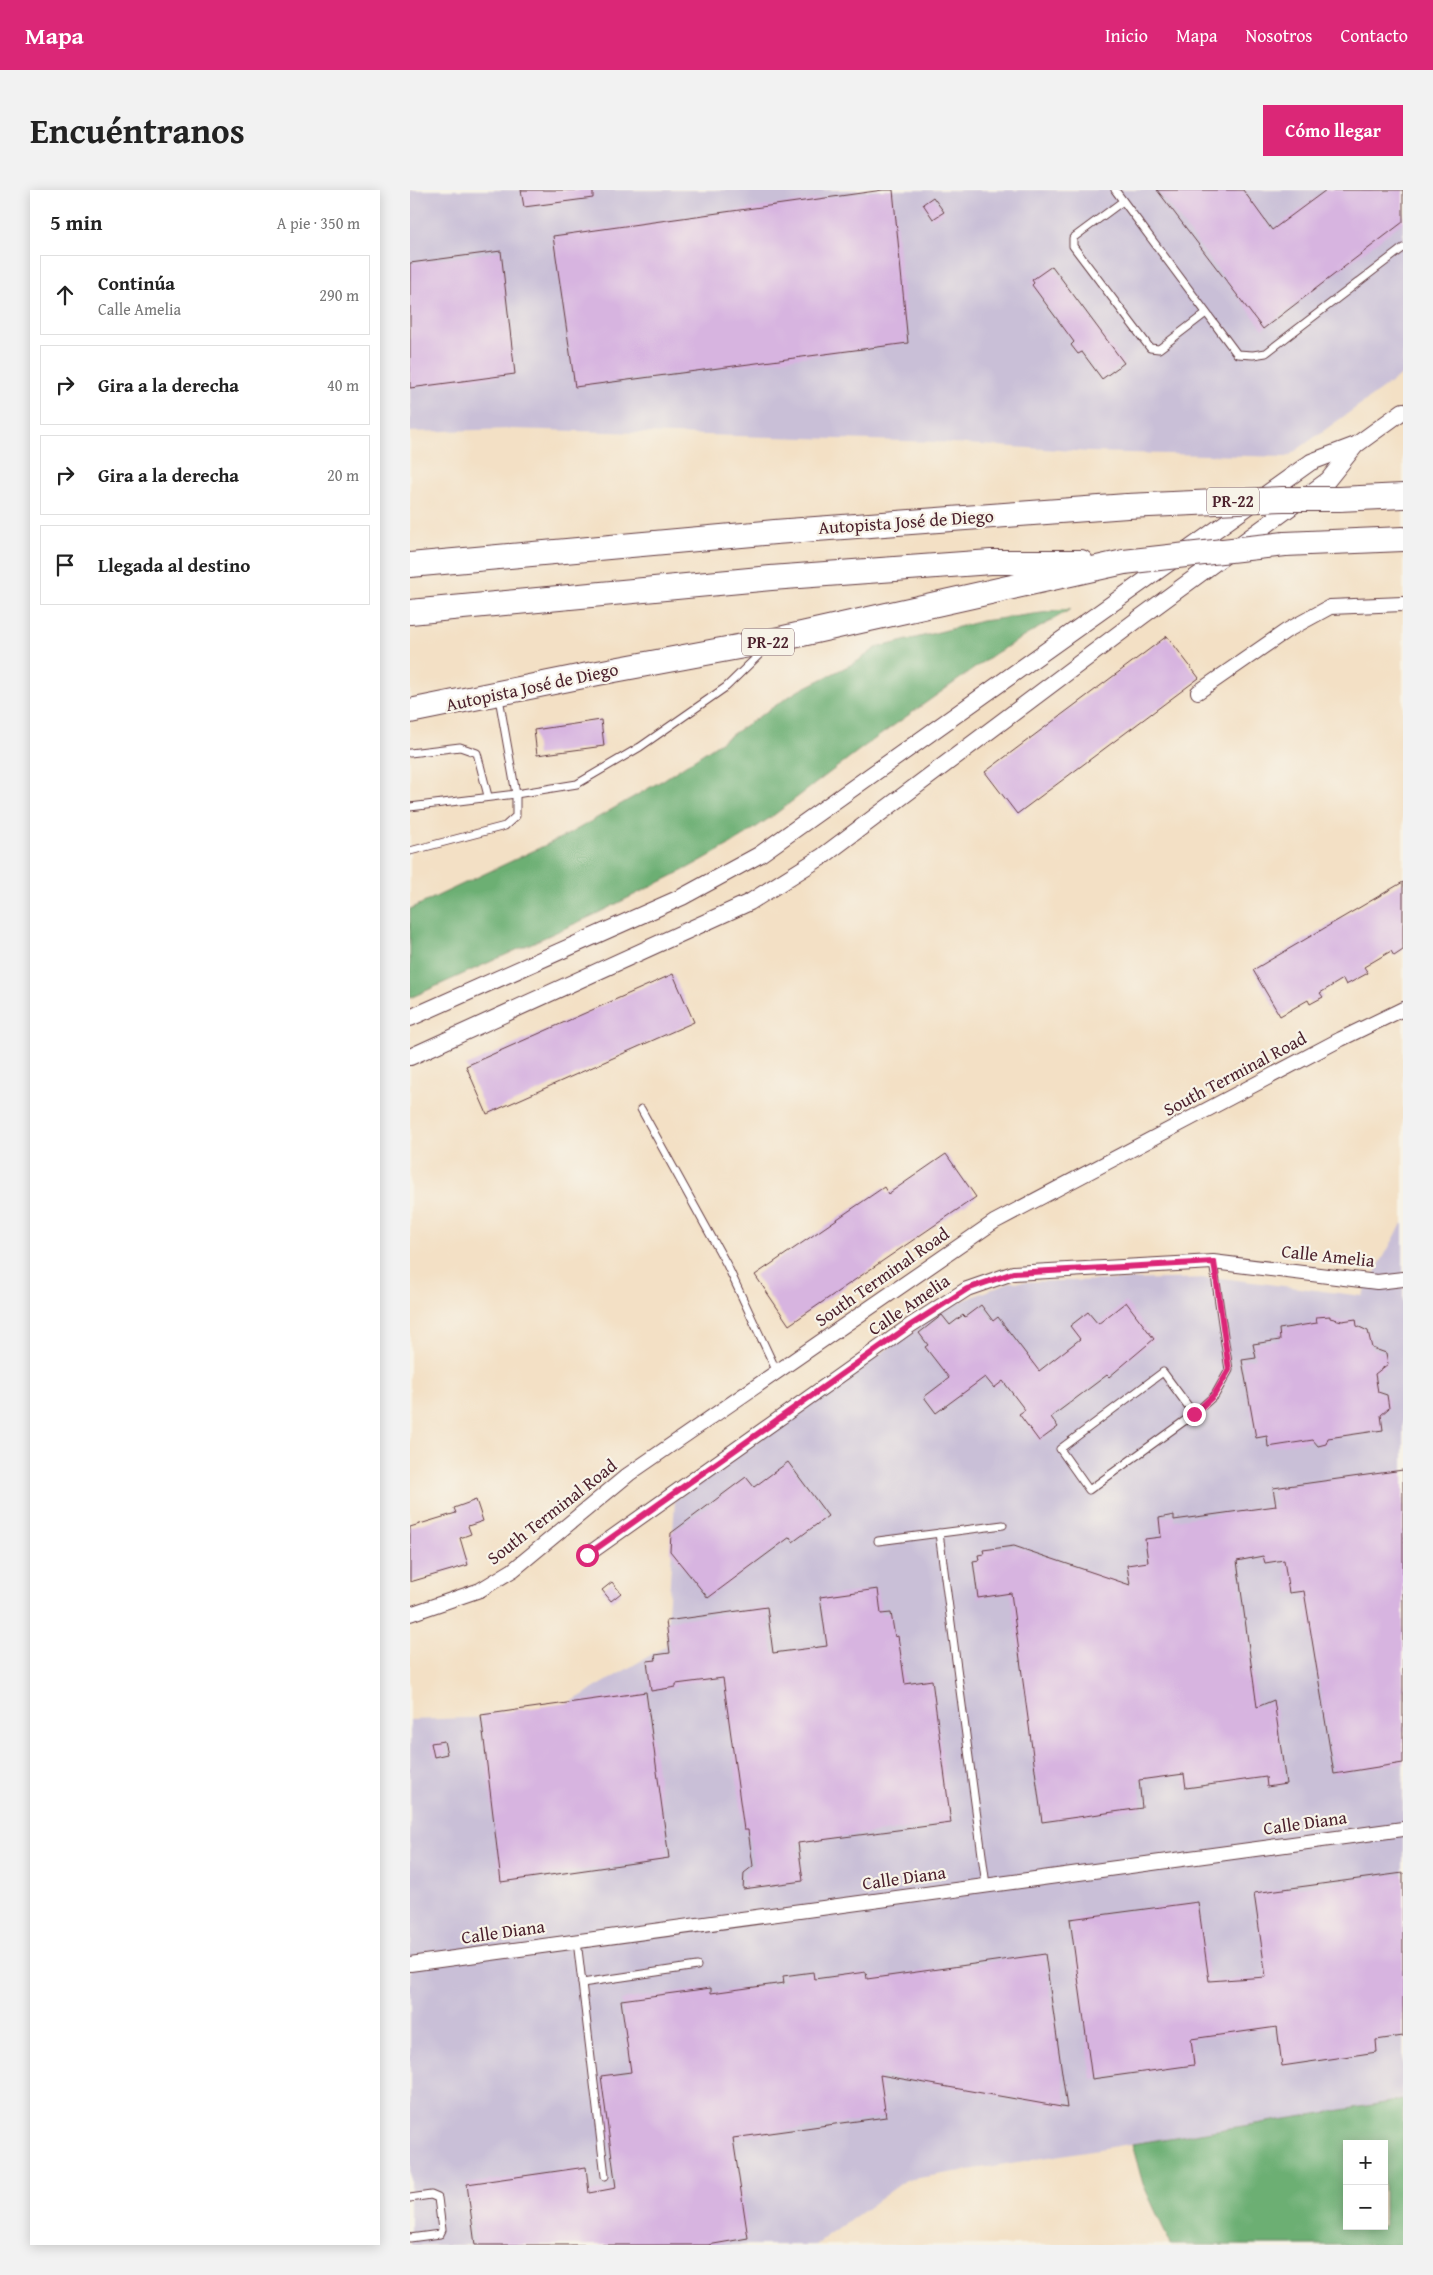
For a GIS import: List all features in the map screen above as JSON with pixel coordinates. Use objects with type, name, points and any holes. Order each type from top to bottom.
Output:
[{"type":"highway","name":"Autopista José de Diego","points":[[410,565],[775,532],[1127,506],[1403,496]]},
{"type":"highway","name":"Autopista José de Diego","points":[[410,711],[775,640],[1124,562],[1285,544],[1403,539]]},
{"type":"highway","name":"Autopista José de Diego","points":[[410,612],[771,578],[991,562],[1124,562]]},
{"type":"street","points":[[410,1018],[682,897],[759,855],[1311,462],[1356,445],[1403,411]]},
{"type":"street","points":[[410,1057],[684,933],[750,902],[780,884],[823,856],[1140,617],[1328,480],[1356,445]]},
{"type":"street","points":[[1198,692],[1286,631],[1330,607],[1403,604]]},
{"type":"street","name":"South Terminal Road","points":[[410,1614],[480,1590],[513,1570],[629,1474],[994,1222],[1341,1039],[1403,1009]]},
{"type":"street","name":"Calle Amelia","points":[[587,1555],[911,1325],[967,1289],[1013,1273],[1214,1262],[1377,1282],[1403,1279]]},
{"type":"street","name":"Calle Diana","points":[[410,1964],[1403,1829]]},
{"type":"lane","points":[[1115,190],[1237,354],[1253,355],[1266,353],[1403,248]]},
{"type":"lane","points":[[1123,200],[1073,238],[1073,246],[1150,348],[1159,349],[1206,313]]},
{"type":"lane","points":[[410,807],[516,794],[577,784],[640,747],[726,687],[775,640]]},
{"type":"lane","points":[[410,852],[505,826],[516,816],[516,794],[498,694]]},
{"type":"lane","points":[[410,753],[460,747],[477,753],[488,796]]},
{"type":"lane","points":[[641,1109],[727,1265],[778,1372]]},
{"type":"lane","points":[[1194,1414],[1163,1372],[1060,1449],[1089,1490],[1194,1414],[1214,1395],[1229,1370],[1214,1262]]},
{"type":"lane","points":[[878,1541],[1003,1525]]},
{"type":"lane","points":[[939,1533],[986,1885]]},
{"type":"lane","points":[[577,1941],[605,2176]]},
{"type":"lane","points":[[582,1984],[696,1966]]},
{"type":"lane","points":[[410,2198],[431,2195],[438,2198],[442,2230],[440,2234],[410,2238]]},
{"type":"shaded area","points":[[410,190],[1403,190],[1403,374],[1287,457],[1090,452],[936,442],[512,429],[410,432]]},
{"type":"shaded area","points":[[1403,1222],[1403,2100],[906,2180],[816,2245],[410,2245],[410,1720],[549,1715],[666,1646],[675,1500],[945,1308],[1010,1282],[1221,1278],[1362,1296]]},
{"type":"green space","points":[[1071,609],[996,653],[862,748],[774,815],[736,841],[688,868],[594,915],[410,998],[410,909],[569,834],[663,780],[796,692],[858,661],[876,648],[982,621]]},
{"type":"green space","points":[[1403,2100],[1403,2245],[1171,2245],[1143,2184],[1132,2144]]},
{"type":"building","points":[[521,190],[593,190],[593,198],[524,207]]},
{"type":"building","points":[[893,190],[908,343],[575,387],[553,236]]},
{"type":"building","points":[[1157,190],[1243,190],[1272,230],[1326,190],[1403,190],[1403,222],[1263,329]]},
{"type":"building","points":[[933,197],[944,212],[933,219],[923,204]]},
{"type":"building","points":[[501,251],[515,374],[410,388],[410,263]]},
{"type":"building","points":[[1052,266],[1124,363],[1102,379],[1082,352],[1078,354],[1071,345],[1074,342],[1032,285],[1034,283],[1032,280]]},
{"type":"building","points":[[1167,636],[1199,678],[1017,814],[985,772]]},
{"type":"building","points":[[601,720],[604,746],[537,755],[534,730]]},
{"type":"building","points":[[1403,882],[1403,950],[1394,956],[1391,951],[1364,967],[1368,973],[1346,985],[1343,979],[1320,993],[1323,997],[1310,1004],[1308,1000],[1280,1016],[1253,970]]},
{"type":"building","points":[[673,974],[694,1022],[487,1114],[466,1066]]},
{"type":"building","points":[[946,1154],[976,1197],[789,1325],[755,1275],[884,1187],[888,1194]]},
{"type":"building","points":[[1126,1302],[1154,1339],[1109,1377],[1107,1375],[1051,1417],[1058,1427],[1039,1441],[1019,1414],[1025,1410],[1003,1381],[994,1388],[985,1377],[936,1413],[924,1397],[949,1378],[925,1347],[928,1345],[919,1333],[942,1315],[950,1325],[981,1305],[993,1321],[998,1317],[1039,1371],[1080,1339],[1070,1326],[1088,1312],[1098,1324]]},
{"type":"building","points":[[1330,1316],[1330,1318],[1342,1321],[1356,1319],[1357,1326],[1368,1331],[1372,1348],[1386,1353],[1388,1364],[1375,1374],[1378,1392],[1387,1395],[1389,1408],[1381,1415],[1383,1430],[1328,1438],[1326,1444],[1318,1446],[1313,1440],[1268,1447],[1267,1436],[1256,1438],[1242,1360],[1256,1358],[1253,1344],[1280,1340],[1279,1329],[1317,1323],[1316,1317]]},
{"type":"building","points":[[788,1462],[828,1516],[793,1542],[790,1537],[708,1598],[670,1551],[671,1533],[746,1477],[754,1487]]},
{"type":"building","points":[[1403,1470],[1403,1763],[1334,1774],[1304,1591],[1289,1593],[1284,1560],[1265,1563],[1263,1556],[1237,1561],[1257,1707],[1274,1700],[1286,1784],[1267,1787],[1266,1777],[1186,1788],[1184,1774],[1139,1780],[1142,1808],[1042,1822],[1011,1593],[978,1598],[973,1561],[979,1560],[978,1555],[984,1554],[983,1550],[1014,1546],[1130,1585],[1127,1565],[1148,1562],[1145,1539],[1161,1537],[1159,1518],[1174,1515],[1174,1520],[1276,1506],[1273,1488]]},
{"type":"building","points":[[476,1500],[483,1521],[468,1526],[471,1534],[460,1538],[468,1565],[410,1582],[410,1527],[456,1513],[454,1508]]},
{"type":"building","points":[[612,1582],[621,1593],[611,1601],[602,1590]]},
{"type":"building","points":[[878,1589],[881,1614],[891,1613],[895,1637],[898,1636],[905,1684],[932,1680],[951,1823],[798,1843],[803,1881],[743,1889],[744,1873],[753,1866],[748,1830],[744,1830],[723,1678],[676,1684],[676,1687],[651,1691],[647,1661],[656,1660],[655,1655],[670,1653],[666,1621],[767,1607],[773,1653],[827,1646],[820,1597]]},
{"type":"building","points":[[646,1692],[669,1858],[501,1882],[481,1715]]},
{"type":"building","points":[[444,1741],[447,1754],[434,1757],[431,1743]]},
{"type":"building","points":[[1403,1873],[1403,2036],[1376,2040],[1377,2052],[1282,2066],[1277,2027],[1191,2039],[1194,2065],[1092,2079],[1070,1919],[1198,1902],[1209,1981],[1266,1977],[1254,1893]]},
{"type":"building","points":[[1045,1954],[1067,2108],[880,2075],[886,2117],[733,2138],[748,2238],[708,2245],[475,2245],[467,2184],[586,2167],[589,2193],[616,2188],[601,2076],[631,2072],[621,2000],[711,1988],[711,1993],[784,1983],[783,1976],[813,1972],[814,1979],[866,1972],[867,1979]]},
{"type":"route","points":[[587,1555],[911,1325],[967,1289],[1013,1273],[1214,1262],[1229,1370],[1214,1395],[1194,1414]]}]
